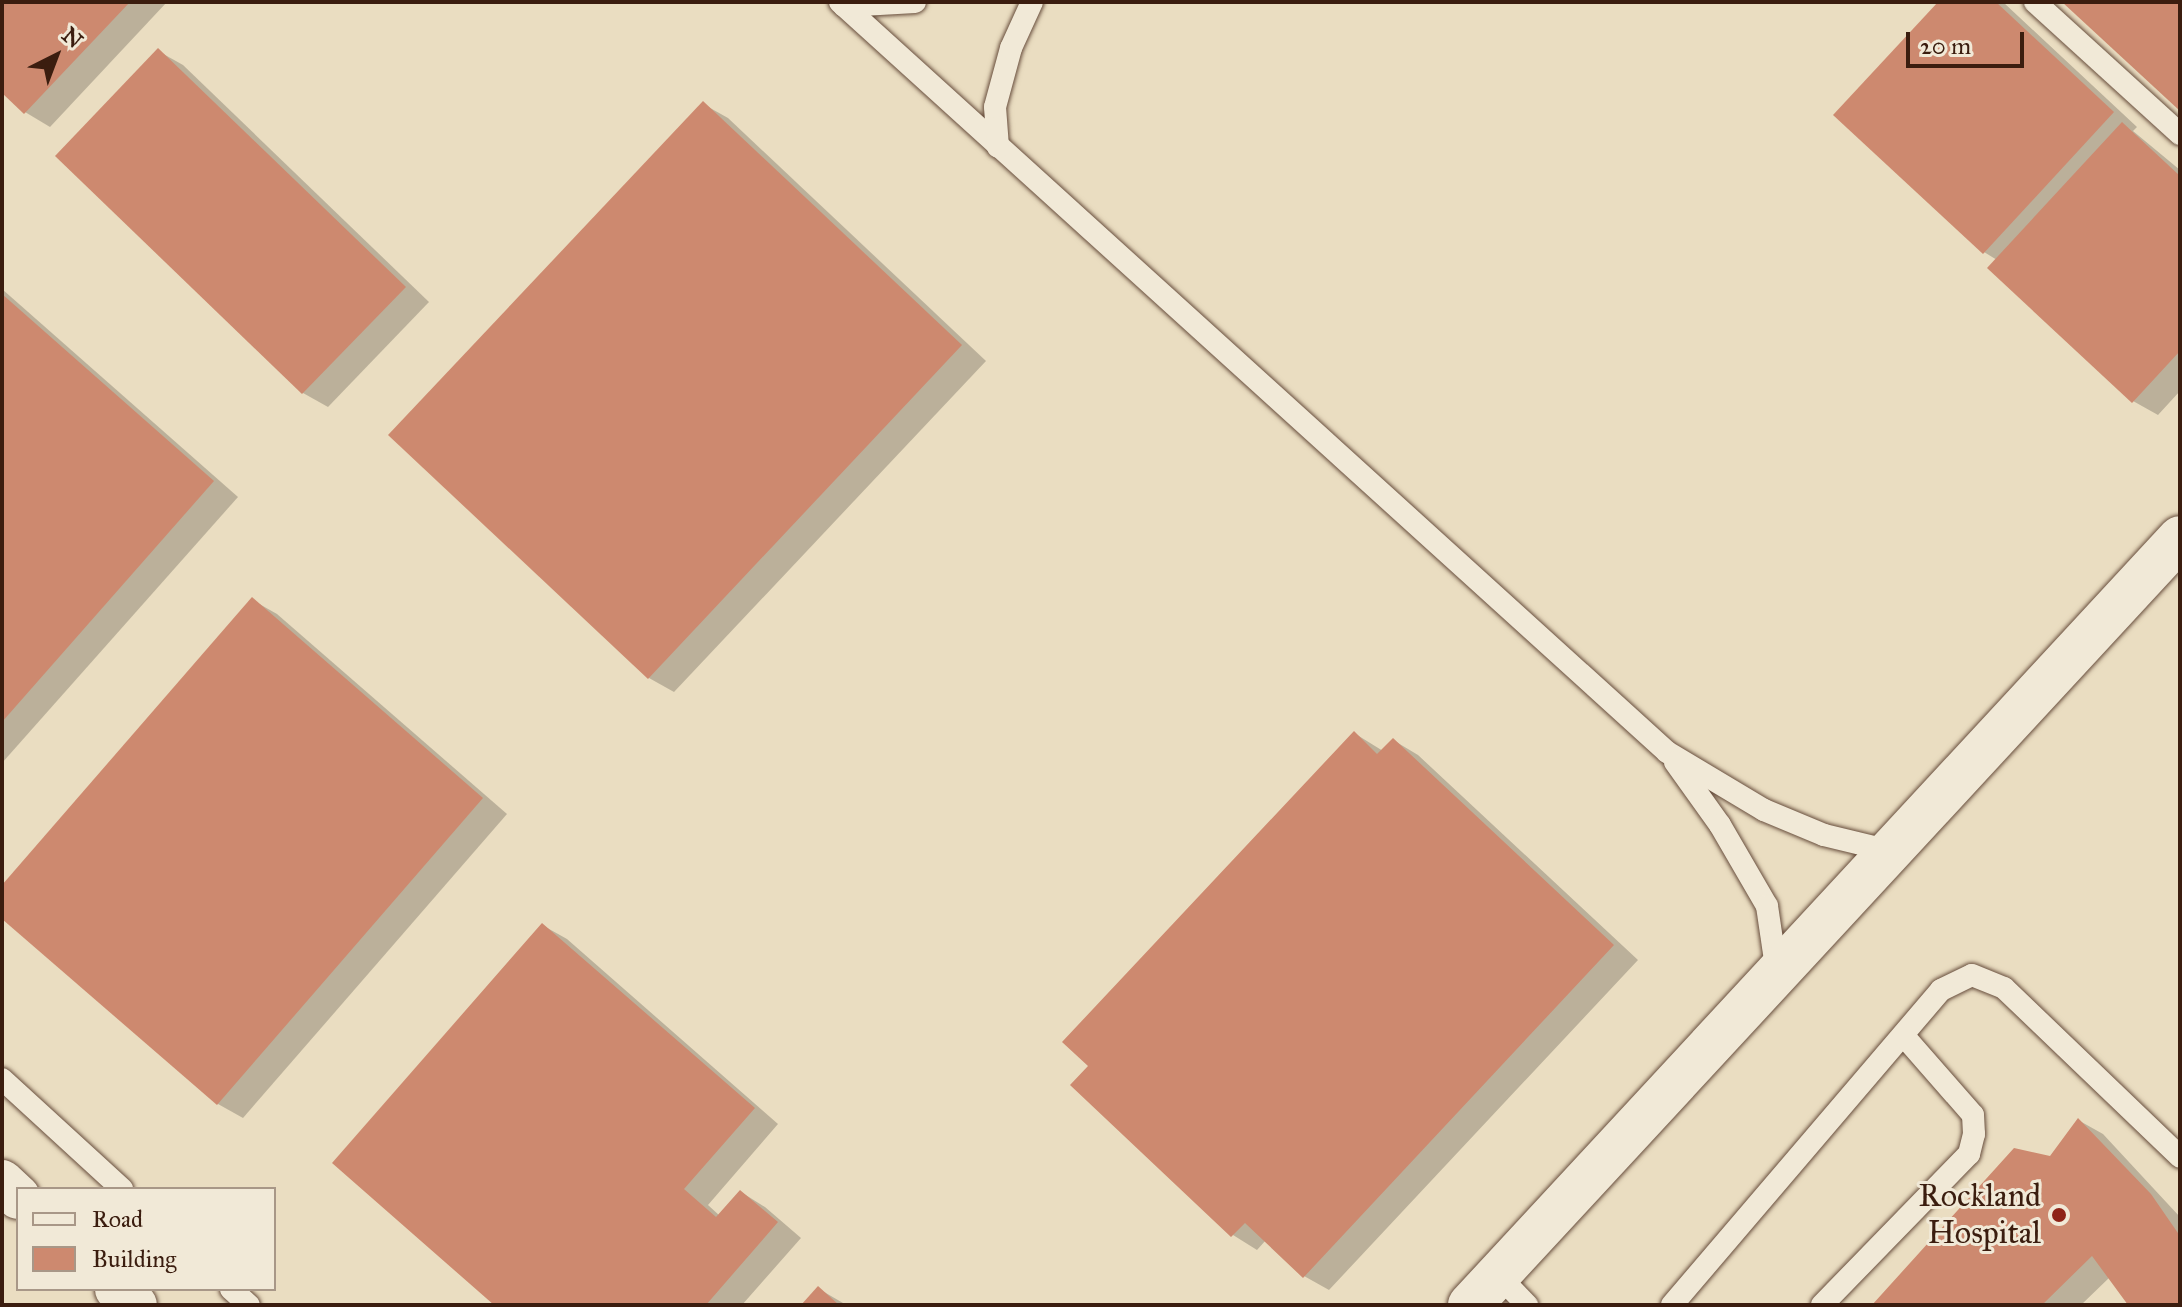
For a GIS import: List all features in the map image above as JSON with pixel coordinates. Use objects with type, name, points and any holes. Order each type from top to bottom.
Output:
[{"type":"street","points":[[1498,1295],[1777,974],[2180,538]]},
{"type":"street","points":[[119,1291],[135,1305]]},
{"type":"lane","points":[[842,4],[915,2]]},
{"type":"lane","points":[[998,147],[995,107],[1011,48],[1032,2]]},
{"type":"lane","points":[[2035,2],[2180,134]]},
{"type":"lane","points":[[842,4],[1667,752],[1764,810],[1824,835],[1890,851]]},
{"type":"lane","points":[[1667,752],[1720,825],[1767,906],[1777,974]]},
{"type":"lane","points":[[1672,1305],[1941,990],[1972,975],[2004,988],[2180,1157]]},
{"type":"lane","points":[[1822,1305],[1969,1154],[1974,1134],[1973,1115],[1903,1035]]},
{"type":"lane","points":[[2,1079],[120,1187]]},
{"type":"lane","points":[[233,1291],[249,1305]]},
{"type":"building","points":[[2,2],[130,2],[24,114],[2,93]]},
{"type":"building","points":[[1938,2],[1996,2],[2114,112],[1983,254],[1833,115]]},
{"type":"building","points":[[2062,2],[2180,2],[2180,111]]},
{"type":"building","points":[[158,48],[406,287],[302,394],[55,156]]},
{"type":"building","points":[[703,101],[962,345],[648,679],[388,435]]},
{"type":"building","points":[[2122,122],[2180,176],[2180,351],[2132,403],[1987,268]]},
{"type":"building","points":[[2,294],[214,481],[2,722]]},
{"type":"building","points":[[252,597],[483,798],[217,1105],[2,919],[2,885]]},
{"type":"building","points":[[1354,731],[1377,754],[1393,738],[1614,945],[1303,1278],[1245,1223],[1231,1237],[1070,1085],[1088,1066],[1062,1042]]},
{"type":"building","points":[[542,923],[755,1108],[684,1189],[716,1217],[740,1190],[778,1222],[706,1305],[494,1305],[332,1163]]},
{"type":"building","name":"Rockland Hospital","points":[[2078,1118],[2151,1194],[2180,1236],[2180,1305],[2128,1305],[2092,1256],[2042,1305],[1872,1305],[2014,1148],[2050,1156]]},
{"type":"building","points":[[818,1286],[839,1305],[801,1305]]},
{"type":"place","name":"Rockland Hospital","points":[[2059,1215]]}]
